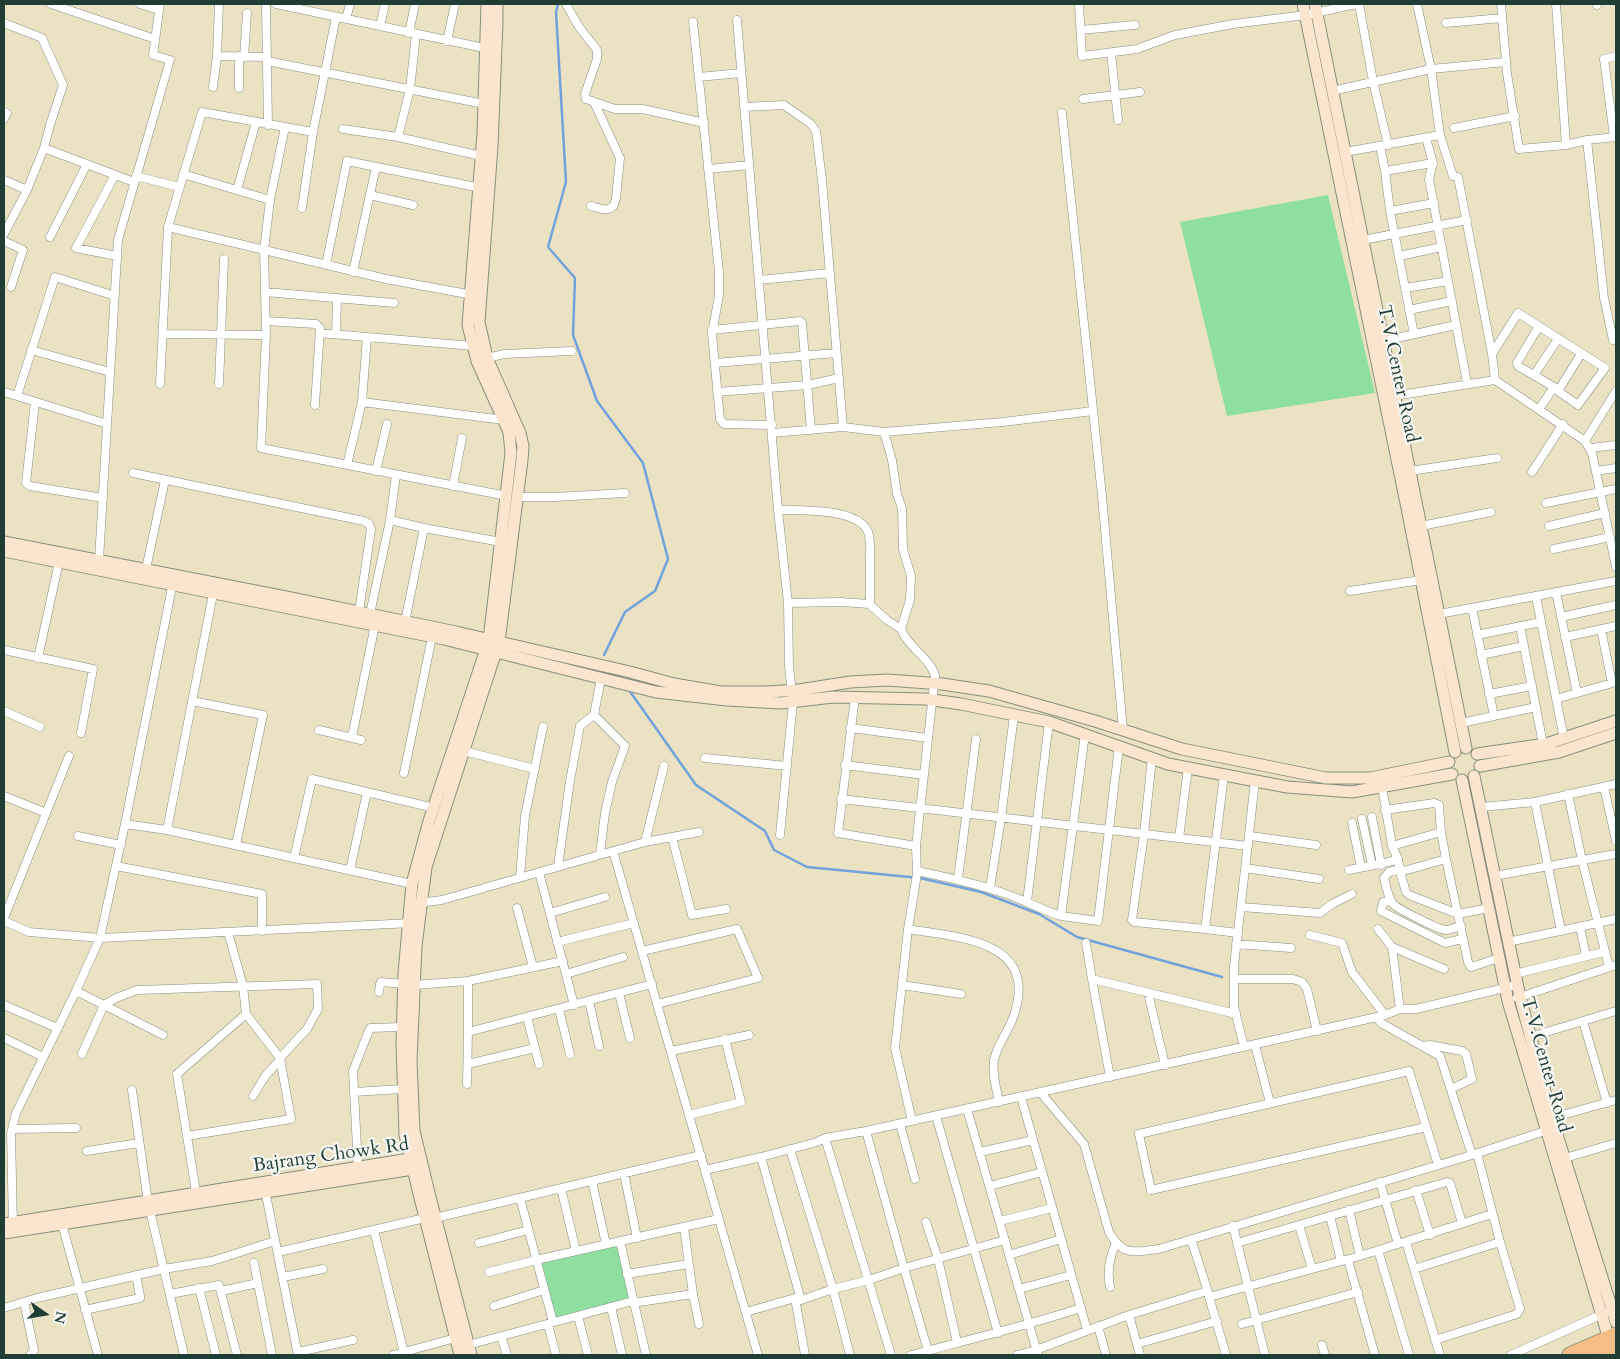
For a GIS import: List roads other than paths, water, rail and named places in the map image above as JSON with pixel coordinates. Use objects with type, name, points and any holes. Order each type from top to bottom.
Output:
[{"type":"highway","points":[[1570,1355],[1611,1347]]},
{"type":"street","points":[[51,4],[155,39]]},
{"type":"street","points":[[99,560],[118,240],[170,60],[153,55],[159,7],[140,4]]},
{"type":"street","points":[[213,87],[217,56],[219,4]]},
{"type":"street","points":[[266,4],[268,125]]},
{"type":"street","points":[[280,4],[491,50]]},
{"type":"street","points":[[319,13],[321,4]]},
{"type":"street","points":[[346,19],[350,4]]},
{"type":"street","points":[[380,26],[385,4]]},
{"type":"street","points":[[398,137],[410,90],[415,4]]},
{"type":"street","points":[[446,40],[455,4]]},
{"type":"street","points":[[460,1355],[465,1343],[415,1163],[405,1135],[402,1027],[416,946],[414,923],[416,904],[426,867],[464,751],[493,646],[514,480],[522,446],[520,433],[487,358],[479,322],[476,296],[491,50],[487,4]]},
{"type":"street","points":[[483,188],[481,156],[484,104],[497,4]]},
{"type":"street","points":[[566,4],[579,27],[597,50],[597,59],[585,94],[586,99],[615,109],[643,109],[704,123]]},
{"type":"street","points":[[1079,4],[1082,56],[1137,49],[1175,35],[1310,8],[1357,4],[1384,146],[1390,211],[1414,334]]},
{"type":"street","points":[[1418,4],[1431,69],[1440,135],[1453,176],[1458,178],[1492,354],[1495,380]]},
{"type":"street","points":[[1501,4],[1506,62],[1519,149],[1566,145],[1615,137],[1604,59],[1616,56]]},
{"type":"street","points":[[1556,4],[1566,145]]},
{"type":"street","name":"T.V.Center Road","points":[[1310,8],[1332,91],[1345,152],[1461,723],[1474,756]]},
{"type":"street","name":"T.V.Center Road","points":[[1310,8],[1455,752]]},
{"type":"street","points":[[239,88],[247,14]]},
{"type":"street","points":[[302,208],[313,132],[336,17]]},
{"type":"street","points":[[1446,23],[1502,18]]},
{"type":"street","points":[[737,20],[778,510],[788,603],[792,696],[780,835]]},
{"type":"street","points":[[4,22],[42,38],[63,85],[44,148],[4,234]]},
{"type":"street","points":[[693,22],[720,284],[712,330],[720,419],[724,424],[772,429],[811,430],[843,427],[884,432],[1003,422],[1093,411]]},
{"type":"street","points":[[1081,30],[1134,25]]},
{"type":"street","points":[[1111,53],[1118,120]]},
{"type":"street","points":[[217,56],[267,59],[484,104]]},
{"type":"street","points":[[1332,91],[1431,69],[1506,62]]},
{"type":"street","points":[[699,77],[741,73]]},
{"type":"street","points":[[1083,99],[1140,92]]},
{"type":"street","points":[[591,206],[606,210],[614,205],[620,162],[618,152],[594,102]]},
{"type":"street","points":[[744,107],[784,105],[814,126],[816,131],[822,180],[843,427]]},
{"type":"street","points":[[160,384],[168,227],[202,112],[313,132]]},
{"type":"street","points":[[1062,113],[1093,411],[1123,730]]},
{"type":"street","points":[[1454,128],[1515,116]]},
{"type":"street","points":[[236,190],[256,122]]},
{"type":"street","points":[[285,127],[270,200],[264,250],[266,335],[262,448],[512,497],[548,498],[625,492]]},
{"type":"street","points":[[343,129],[398,137],[481,156]]},
{"type":"street","points":[[1345,152],[1440,135]]},
{"type":"street","points":[[1426,138],[1433,163],[1429,179],[1467,383]]},
{"type":"street","points":[[1588,140],[1604,298],[1615,340]]},
{"type":"street","points":[[44,148],[115,175],[179,187]]},
{"type":"street","points":[[326,265],[347,162],[483,188]]},
{"type":"street","points":[[1385,171],[1433,163]]},
{"type":"street","points":[[50,237],[87,164]]},
{"type":"street","points":[[708,169],[749,165]]},
{"type":"street","points":[[353,272],[376,167]]},
{"type":"street","points":[[183,174],[270,200]]},
{"type":"street","points":[[115,175],[76,248],[117,256]]},
{"type":"street","points":[[4,180],[26,190]]},
{"type":"street","points":[[370,195],[413,205]]},
{"type":"street","points":[[1390,211],[1434,203]]},
{"type":"street","points":[[1363,240],[1467,220]]},
{"type":"street","points":[[168,227],[353,272],[476,296]]},
{"type":"street","points":[[4,241],[22,250],[11,287]]},
{"type":"street","points":[[1399,256],[1442,247]]},
{"type":"street","points":[[220,384],[224,259]]},
{"type":"street","points":[[759,280],[830,273]]},
{"type":"street","points":[[16,396],[56,277],[115,296]]},
{"type":"street","points":[[1405,288],[1448,281]]},
{"type":"street","points":[[265,292],[394,303]]},
{"type":"street","points":[[476,296],[468,325],[477,360],[509,432],[514,480]]},
{"type":"street","points":[[336,334],[337,298]]},
{"type":"street","points":[[1409,310],[1452,301]]},
{"type":"street","points":[[1492,354],[1518,313],[1539,326],[1581,354],[1605,368],[1578,405],[1518,366],[1517,363],[1539,326]]},
{"type":"street","points":[[266,321],[316,324],[320,328],[316,405]]},
{"type":"street","points":[[712,330],[802,322],[811,430]]},
{"type":"street","points":[[1383,341],[1456,325]]},
{"type":"street","points":[[320,333],[473,346]]},
{"type":"street","points":[[163,334],[266,335]]},
{"type":"street","points":[[347,465],[362,402],[368,337]]},
{"type":"street","points":[[1534,375],[1558,339]]},
{"type":"street","points":[[31,350],[110,372]]},
{"type":"street","points":[[487,358],[504,354],[572,351]]},
{"type":"street","points":[[715,363],[836,353]]},
{"type":"street","points":[[1539,409],[1581,354]]},
{"type":"street","points":[[717,392],[808,385],[839,378]]},
{"type":"street","points":[[1394,396],[1495,380],[1563,424],[1585,441],[1590,448],[1616,567]]},
{"type":"street","points":[[1585,441],[1616,391]]},
{"type":"street","points":[[4,392],[107,424]]},
{"type":"street","points":[[35,402],[26,484],[103,498]]},
{"type":"street","points":[[362,402],[504,420]]},
{"type":"street","points":[[376,471],[387,424]]},
{"type":"street","points":[[1532,472],[1563,424]]},
{"type":"street","points":[[884,432],[892,460],[897,494],[902,508],[903,549],[911,576],[910,600],[900,629]]},
{"type":"street","points":[[453,486],[462,438]]},
{"type":"street","points":[[1590,448],[1616,445]]},
{"type":"street","points":[[1410,471],[1498,458]]},
{"type":"street","points":[[1596,471],[1616,468]]},
{"type":"street","points":[[133,473],[364,521],[369,524],[371,529],[368,617]]},
{"type":"street","points":[[352,737],[368,617],[390,520],[396,475]]},
{"type":"street","points":[[146,569],[165,480]]},
{"type":"street","points":[[1546,503],[1616,489]]},
{"type":"street","points":[[416,904],[412,884],[434,808],[493,646],[501,542],[512,497]]},
{"type":"street","points":[[778,510],[820,510],[840,514],[861,522],[865,526],[870,539],[870,605]]},
{"type":"street","points":[[1421,526],[1491,512]]},
{"type":"street","points":[[1549,526],[1605,513]]},
{"type":"street","points":[[390,520],[501,542]]},
{"type":"street","points":[[405,622],[424,528]]},
{"type":"street","points":[[1554,549],[1610,537]]},
{"type":"street","points":[[4,542],[146,569],[173,580]]},
{"type":"street","points":[[4,551],[59,562],[173,580],[368,617],[405,622],[656,692],[781,703],[792,696],[850,682],[887,680],[934,684],[989,691],[1182,749],[1326,778],[1370,778],[1450,768]]},
{"type":"street","points":[[38,658],[59,562]]},
{"type":"street","points":[[8,1228],[9,1132],[16,1113],[100,938],[125,824],[173,580]]},
{"type":"street","points":[[1350,591],[1422,580]]},
{"type":"street","points":[[1439,614],[1616,580]]},
{"type":"street","points":[[214,588],[368,617],[432,637],[493,646],[630,672],[674,684],[721,692],[766,692],[792,696],[932,700],[1014,715],[1049,722],[1168,764],[1287,787],[1352,792],[1450,768]]},
{"type":"street","points":[[167,830],[214,588]]},
{"type":"street","points":[[1556,592],[1577,693]]},
{"type":"street","points":[[1536,596],[1564,738]]},
{"type":"street","points":[[788,603],[841,602],[870,605],[900,629],[932,669],[935,676],[916,846],[917,876],[908,929],[895,1048],[912,1121]]},
{"type":"street","points":[[1561,617],[1616,605]]},
{"type":"street","points":[[1472,608],[1494,716]]},
{"type":"street","points":[[1477,635],[1541,622]]},
{"type":"street","points":[[1520,626],[1543,744]]},
{"type":"street","points":[[1565,637],[1616,626]]},
{"type":"street","points":[[1556,699],[1614,683],[1601,629]]},
{"type":"street","points":[[404,773],[432,637]]},
{"type":"street","points":[[1481,656],[1524,646]]},
{"type":"street","points":[[4,650],[93,669],[81,733]]},
{"type":"street","points":[[558,866],[580,726],[594,714],[601,678]]},
{"type":"street","points":[[1489,694],[1532,686]]},
{"type":"street","points":[[855,698],[845,765],[839,834],[916,846]]},
{"type":"street","points":[[192,701],[263,715],[236,845]]},
{"type":"street","points":[[1461,723],[1536,707]]},
{"type":"street","points":[[4,711],[40,727]]},
{"type":"street","points":[[594,714],[625,746],[612,782],[605,813],[600,854]]},
{"type":"street","points":[[990,888],[1014,715]]},
{"type":"street","points":[[1474,756],[1543,744],[1616,721]]},
{"type":"street","points":[[1027,902],[1049,722]]},
{"type":"street","points":[[520,877],[525,816],[543,727]]},
{"type":"street","points":[[850,728],[928,738]]},
{"type":"street","points":[[320,730],[361,740]]},
{"type":"street","points":[[1450,768],[1455,752],[1460,749],[1474,756],[1559,752],[1616,733]]},
{"type":"street","points":[[1060,916],[1084,734]]},
{"type":"street","points":[[958,879],[976,739]]},
{"type":"street","points":[[917,876],[958,879],[990,888],[1060,916],[1098,921],[1120,746]]},
{"type":"street","points":[[464,751],[534,769]]},
{"type":"street","points":[[69,756],[4,920],[29,932],[100,938],[414,923]]},
{"type":"street","points":[[1450,768],[1457,778],[1468,778],[1478,772],[1474,756]]},
{"type":"street","points":[[705,758],[787,766]]},
{"type":"street","points":[[1152,758],[1133,922],[1238,933]]},
{"type":"street","points":[[845,765],[924,775]]},
{"type":"street","points":[[645,842],[664,766]]},
{"type":"street","points":[[1178,838],[1188,768]]},
{"type":"street","points":[[1205,929],[1224,775]]},
{"type":"street","name":"T.V.Center Road","points":[[1468,778],[1481,807],[1517,986],[1549,1124],[1565,1158],[1610,1311],[1611,1347]]},
{"type":"street","name":"T.V.Center Road","points":[[1468,778],[1489,908],[1507,995],[1610,1311],[1616,1322]]},
{"type":"street","points":[[294,858],[312,779],[434,808]]},
{"type":"street","points":[[1244,1047],[1234,1007],[1234,979],[1236,944],[1255,781]]},
{"type":"street","points":[[1481,807],[1535,802],[1616,784]]},
{"type":"street","points":[[1382,786],[1392,846],[1398,859],[1406,892],[1458,914],[1489,908]]},
{"type":"street","points":[[1604,787],[1616,841]]},
{"type":"street","points":[[350,870],[367,792]]},
{"type":"street","points":[[1507,995],[1517,986],[1612,966],[1604,952],[1568,794]]},
{"type":"street","points":[[4,796],[46,813]]},
{"type":"street","points":[[841,799],[1248,846]]},
{"type":"street","points":[[1535,802],[1561,931]]},
{"type":"street","points":[[1385,810],[1436,803],[1438,805],[1446,859],[1468,962],[1471,967],[1499,958]]},
{"type":"street","points":[[1372,818],[1381,865]]},
{"type":"street","points":[[1362,819],[1372,865]]},
{"type":"street","points":[[1352,823],[1361,867]]},
{"type":"street","points":[[125,824],[167,830],[412,884]]},
{"type":"street","points":[[416,904],[442,900],[645,842],[699,832]]},
{"type":"street","points":[[1392,846],[1441,832]]},
{"type":"street","points":[[78,836],[120,845]]},
{"type":"street","points":[[1250,836],[1316,845]]},
{"type":"street","points":[[672,837],[692,915],[726,909]]},
{"type":"street","points":[[613,851],[758,1355]]},
{"type":"street","points":[[1494,876],[1616,854]]},
{"type":"street","points":[[1349,870],[1381,865],[1398,859]]},
{"type":"street","points":[[1446,859],[1389,872],[1384,878],[1387,892],[1393,904],[1408,914],[1437,928],[1445,930],[1461,926]]},
{"type":"street","points":[[116,866],[262,894],[262,931]]},
{"type":"street","points":[[1245,868],[1319,880]]},
{"type":"street","points":[[539,872],[574,1005]]},
{"type":"street","points":[[1240,907],[1320,913],[1332,904],[1352,894]]},
{"type":"street","points":[[550,913],[605,897]]},
{"type":"street","points":[[1392,901],[1383,902],[1382,911],[1440,942],[1445,943],[1462,939]]},
{"type":"street","points":[[517,908],[533,967]]},
{"type":"street","points":[[1508,942],[1616,919]]},
{"type":"street","points":[[558,942],[634,923]]},
{"type":"street","points":[[1580,927],[1586,956]]},
{"type":"street","points":[[642,951],[737,929],[758,978],[658,1004]]},
{"type":"street","points":[[908,929],[970,940],[1002,953],[1011,961],[1019,989],[1014,1016],[994,1058],[998,1102]]},
{"type":"street","points":[[1378,929],[1392,947],[1444,969]]},
{"type":"street","points":[[187,1136],[291,1119],[280,1059],[246,1014],[243,986],[228,932]]},
{"type":"street","points":[[1310,935],[1342,943],[1352,972],[1385,1016]]},
{"type":"street","points":[[1086,943],[1110,1077]]},
{"type":"street","points":[[1236,944],[1291,948]]},
{"type":"street","points":[[1392,947],[1400,1009]]},
{"type":"street","points":[[706,1170],[817,1142],[825,1138],[900,1124],[1385,1016],[1400,1009],[1416,1009],[1507,995],[1517,986],[1586,956],[1604,952]]},
{"type":"street","points":[[566,974],[623,957]]},
{"type":"street","points":[[379,992],[382,982],[409,984],[468,981],[563,961]]},
{"type":"street","points":[[1092,979],[1236,1014]]},
{"type":"street","points":[[1234,979],[1293,979],[1302,982],[1307,989],[1316,1031]]},
{"type":"street","points":[[467,1084],[468,981]]},
{"type":"street","points":[[82,1054],[104,1005],[137,990],[318,984],[318,1009],[307,1029],[266,1074],[253,1096]]},
{"type":"street","points":[[409,984],[415,1163]]},
{"type":"street","points":[[468,1032],[652,984]]},
{"type":"street","points":[[902,985],[961,994]]},
{"type":"street","points":[[76,991],[163,1035]]},
{"type":"street","points":[[619,993],[630,1038]]},
{"type":"street","points":[[1148,993],[1165,1065]]},
{"type":"street","points":[[590,1001],[600,1046]]},
{"type":"street","points":[[4,1005],[57,1028]]},
{"type":"street","points":[[559,1009],[570,1054]]},
{"type":"street","points":[[1530,1037],[1616,1011]]},
{"type":"street","points":[[197,1198],[178,1074],[246,1014]]},
{"type":"street","points":[[528,1017],[539,1064]]},
{"type":"street","points":[[1377,1017],[1380,1023],[1440,1056],[1474,1154],[1520,1309],[1517,1314],[1435,1340]]},
{"type":"street","points":[[1582,1021],[1607,1103]]},
{"type":"street","points":[[358,1168],[353,1070],[370,1028],[402,1027]]},
{"type":"street","points":[[671,1051],[749,1034]]},
{"type":"street","points":[[4,1038],[43,1057]]},
{"type":"street","points":[[689,1115],[741,1102],[725,1040]]},
{"type":"street","points":[[1255,1044],[1270,1103]]},
{"type":"street","points":[[1423,1046],[1430,1045],[1466,1054],[1472,1080],[1451,1089]]},
{"type":"street","points":[[468,1064],[535,1048]]},
{"type":"street","points":[[1426,1127],[1151,1190],[1139,1134],[1408,1071],[1426,1127],[1438,1165]]},
{"type":"street","points":[[354,1092],[403,1088]]},
{"type":"street","points":[[132,1090],[149,1206],[184,1355]]},
{"type":"street","points":[[1040,1092],[1084,1144],[1109,1232],[1116,1243],[1124,1250],[1133,1252],[1159,1249],[1474,1154],[1616,1100]]},
{"type":"street","points":[[1020,1097],[1087,1330]]},
{"type":"street","points":[[968,1109],[1037,1352]]},
{"type":"street","points":[[936,1116],[998,1333]]},
{"type":"street","points":[[900,1124],[915,1179]]},
{"type":"street","points":[[9,1132],[76,1128]]},
{"type":"street","points":[[866,1131],[928,1351]]},
{"type":"street","points":[[825,1138],[891,1355]]},
{"type":"street","points":[[980,1152],[1033,1140]]},
{"type":"street","points":[[1565,1158],[1616,1143]]},
{"type":"street","points":[[86,1152],[139,1144]]},
{"type":"street","points":[[790,1149],[833,1289],[850,1355]]},
{"type":"street","points":[[278,1252],[701,1156]]},
{"type":"street","points":[[761,1157],[798,1299],[805,1355]]},
{"type":"street","name":"Bajrang Chowk Rd","points":[[265,1187],[358,1168],[415,1163]]},
{"type":"street","name":"Bajrang Chowk Rd","points":[[8,1228],[415,1163]]},
{"type":"street","points":[[990,1186],[1042,1172]]},
{"type":"street","points":[[624,1174],[637,1238]]},
{"type":"street","points":[[592,1181],[606,1244]]},
{"type":"street","points":[[1380,1182],[1385,1200],[1414,1269],[1440,1355]]},
{"type":"street","points":[[1237,1243],[1449,1182],[1462,1223]]},
{"type":"street","points":[[265,1187],[298,1354],[353,1340]]},
{"type":"street","points":[[561,1188],[576,1251]]},
{"type":"street","points":[[1416,1190],[1430,1235]]},
{"type":"street","points":[[520,1198],[544,1290],[556,1355]]},
{"type":"street","name":"Bajrang Chowk Rd","points":[[8,1228],[62,1224],[149,1206]]},
{"type":"street","points":[[1000,1221],[1052,1208]]},
{"type":"street","points":[[1348,1210],[1360,1256]]},
{"type":"street","points":[[1017,1355],[1037,1352],[1087,1330],[1129,1315],[1208,1294],[1247,1287],[1360,1256],[1492,1214]]},
{"type":"street","points":[[1330,1216],[1344,1260],[1358,1292],[1375,1355]]},
{"type":"street","points":[[489,1272],[719,1219]]},
{"type":"street","points":[[926,1222],[938,1259],[957,1342]]},
{"type":"street","points":[[62,1224],[98,1355]]},
{"type":"street","points":[[1299,1225],[1312,1269]]},
{"type":"street","points":[[1233,1226],[1265,1355]]},
{"type":"street","points":[[684,1228],[688,1264],[699,1324]]},
{"type":"street","points":[[374,1230],[404,1353]]},
{"type":"street","points":[[479,1242],[528,1230]]},
{"type":"street","points":[[1009,1255],[1061,1239]]},
{"type":"street","points":[[1191,1239],[1226,1355]]},
{"type":"street","points":[[746,1312],[869,1280],[904,1268],[1005,1240]]},
{"type":"street","points":[[4,1308],[164,1268],[212,1261],[276,1241]]},
{"type":"street","points":[[620,1241],[646,1355]]},
{"type":"street","points":[[1414,1269],[1500,1242]]},
{"type":"street","points":[[1110,1288],[1109,1266],[1116,1243]]},
{"type":"street","points":[[1378,1250],[1408,1355]]},
{"type":"street","points":[[254,1263],[272,1355]]},
{"type":"street","points":[[627,1274],[688,1264]]},
{"type":"street","points":[[283,1277],[323,1269]]},
{"type":"street","points":[[85,1310],[140,1298],[136,1275]]},
{"type":"street","points":[[1019,1289],[1071,1275]]},
{"type":"street","points":[[221,1291],[258,1282]]},
{"type":"street","points":[[170,1294],[217,1284],[220,1286],[237,1355]]},
{"type":"street","points":[[199,1288],[216,1355]]},
{"type":"street","points":[[494,1306],[544,1290]]},
{"type":"street","points":[[1242,1324],[1358,1292]]},
{"type":"street","points":[[393,1355],[501,1336],[633,1301],[639,1302],[693,1294]]},
{"type":"street","points":[[24,1302],[34,1350],[30,1355]]},
{"type":"street","points":[[611,1307],[622,1355]]},
{"type":"street","points":[[911,1355],[1029,1325],[1081,1308]]},
{"type":"street","points":[[1511,1355],[1610,1311]]},
{"type":"street","points":[[1129,1315],[1140,1355]]},
{"type":"street","points":[[578,1316],[588,1355]]},
{"type":"street","points":[[1137,1344],[1217,1321]]},
{"type":"street","points":[[1098,1326],[1106,1355]]},
{"type":"street","points":[[501,1336],[506,1355]]},
{"type":"street","points":[[1322,1345],[1325,1355]]},
{"type":"waterway","points":[[558,4],[556,12],[566,182],[548,247],[575,278],[573,335],[597,401],[643,463],[668,559],[655,591],[625,612],[604,655]]},
{"type":"waterway","points":[[629,690],[696,785],[765,831],[774,850],[807,867],[920,878],[981,892],[1039,914],[1077,937],[1222,977]]}]
